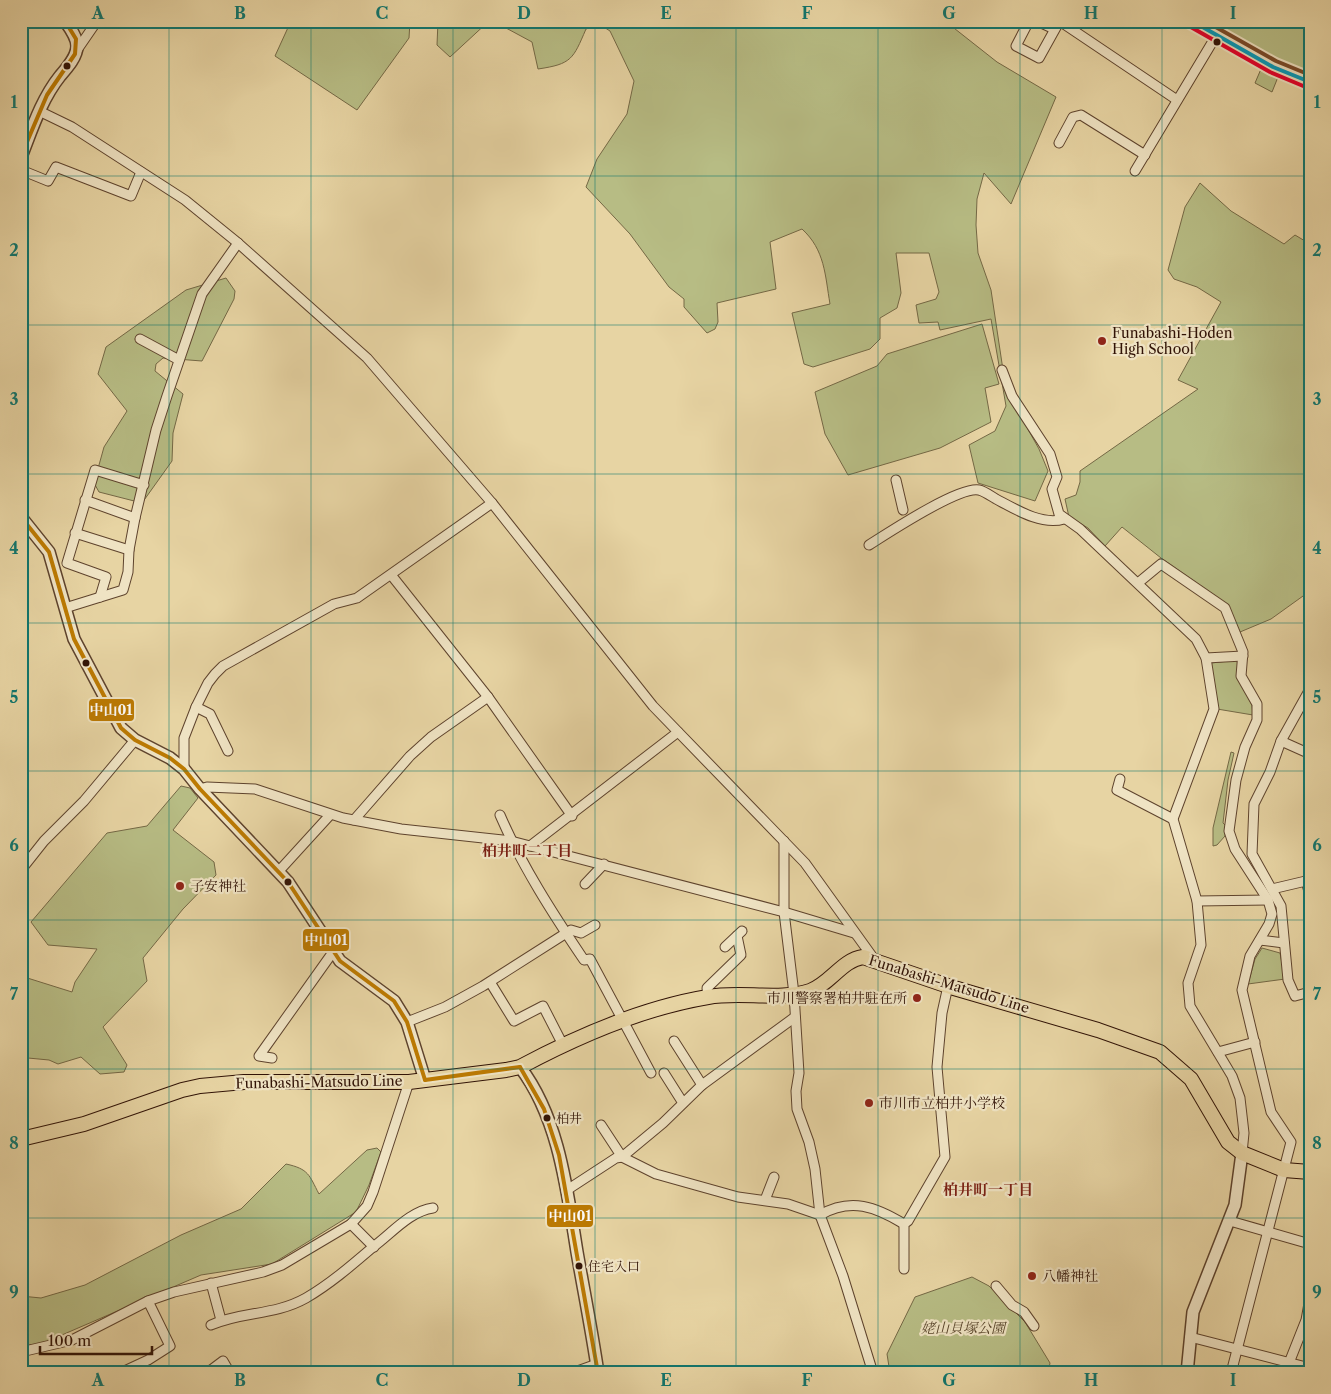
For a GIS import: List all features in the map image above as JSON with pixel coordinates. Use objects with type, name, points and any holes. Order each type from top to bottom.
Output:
[{"type":"main road","name":"Funabashi-Matsudo Line","points":[[21,1139],[84,1124],[182,1090],[200,1086],[244,1082],[409,1082],[520,1067],[563,1045],[622,1021],[708,997],[794,994],[820,986],[852,960],[863,957],[874,959],[948,986],[1054,1016],[1160,1052],[1191,1079],[1228,1142],[1242,1153],[1284,1170],[1310,1172]]},
{"type":"street","points":[[65,21],[76,38],[75,54]]},
{"type":"street","points":[[21,157],[39,110],[98,21]]},
{"type":"street","points":[[1030,21],[1016,46],[1038,58],[1054,29],[1061,22],[1178,100]]},
{"type":"street","points":[[1036,21],[1054,29]]},
{"type":"street","points":[[1192,21],[1273,67],[1310,82]]},
{"type":"street","points":[[1135,171],[1216,36]]},
{"type":"street","points":[[39,110],[72,127],[185,200],[238,243],[367,358],[492,503],[653,706],[784,841],[820,882],[874,959]]},
{"type":"street","points":[[1059,143],[1073,117],[1081,115],[1145,155]]},
{"type":"street","points":[[21,170],[48,181],[56,167],[131,196],[142,172]]},
{"type":"street","points":[[65,608],[123,590],[128,572],[129,550],[135,518],[156,430],[179,360],[202,294],[238,243]]},
{"type":"street","points":[[140,339],[179,360]]},
{"type":"street","points":[[1002,370],[1012,396],[1050,454],[1057,477],[1052,489],[1059,514],[1080,529],[1196,638],[1206,658],[1214,708],[1173,819],[1197,901],[1201,945],[1188,983],[1190,1006],[1232,1076],[1240,1098],[1244,1133],[1238,1190],[1230,1221],[1198,1295],[1190,1337],[1188,1373]]},
{"type":"street","points":[[100,597],[106,576],[67,563],[95,470],[144,485]]},
{"type":"street","points":[[896,480],[903,510]]},
{"type":"street","points":[[869,545],[924,512],[967,492],[978,490],[1019,511],[1053,522],[1064,519]]},
{"type":"street","points":[[85,500],[135,518]]},
{"type":"street","points":[[184,769],[184,738],[208,683],[223,666],[334,604],[358,598],[392,576],[492,503]]},
{"type":"street","points":[[21,517],[49,552],[74,639],[120,728],[135,740],[170,758],[184,769],[200,789],[300,897],[340,961],[384,992],[401,1010],[407,1022],[425,1080]]},
{"type":"street","points":[[75,533],[129,550]]},
{"type":"street","points":[[1138,583],[1161,564],[1225,608],[1243,652],[1241,676],[1257,704],[1257,720],[1245,748],[1236,780],[1229,831],[1235,849],[1268,900],[1270,919],[1250,956],[1242,990],[1271,1112],[1290,1142],[1231,1373]]},
{"type":"street","points":[[392,576],[488,697],[572,816]]},
{"type":"street","points":[[1206,658],[1243,656]]},
{"type":"street","points":[[1310,689],[1281,741],[1270,772],[1254,804],[1252,854],[1281,906],[1288,980],[1295,996],[1310,992]]},
{"type":"street","points":[[354,820],[410,756],[431,737],[488,697]]},
{"type":"street","points":[[196,707],[210,714],[228,751]]},
{"type":"street","points":[[530,846],[572,816],[678,732]]},
{"type":"street","points":[[21,870],[44,841],[84,801],[135,740]]},
{"type":"street","points":[[1281,741],[1310,754]]},
{"type":"street","points":[[1120,779],[1117,790],[1173,819]]},
{"type":"street","points":[[200,789],[207,787],[255,789],[330,815],[354,820],[401,829],[511,841],[784,912],[854,933]]},
{"type":"street","points":[[278,872],[330,815]]},
{"type":"street","points":[[500,815],[511,841],[566,933],[584,960],[590,959],[652,1074]]},
{"type":"street","points":[[784,841],[784,912],[794,994],[799,1073],[796,1091],[797,1109],[809,1142],[815,1169],[820,1214],[843,1276],[873,1373]]},
{"type":"street","points":[[585,884],[604,864]]},
{"type":"street","points":[[1272,889],[1308,880],[1310,895]]},
{"type":"street","points":[[1197,901],[1268,900]]},
{"type":"street","points":[[407,1022],[444,1007],[490,982],[571,930],[581,933],[595,925]]},
{"type":"street","points":[[708,997],[707,988],[741,955],[739,934],[725,946]]},
{"type":"street","points":[[1260,940],[1284,943]]},
{"type":"street","points":[[272,1058],[259,1056],[333,952]]},
{"type":"street","points":[[490,982],[514,1021],[543,1006],[563,1045]]},
{"type":"street","points":[[904,1269],[904,1224],[908,1221],[945,1157],[937,1067],[942,1013],[948,986]]},
{"type":"street","points":[[567,1190],[616,1158],[622,1157],[702,1085],[795,1017]]},
{"type":"street","points":[[674,1042],[702,1085]]},
{"type":"street","points":[[1218,1052],[1255,1042]]},
{"type":"street","points":[[520,1067],[530,1081],[545,1112],[567,1190],[598,1368],[572,1373]]},
{"type":"street","points":[[664,1073],[683,1103]]},
{"type":"street","points":[[21,1352],[72,1340],[109,1323],[148,1301],[211,1283],[263,1272],[282,1265],[351,1224],[367,1206],[373,1192],[409,1082]]},
{"type":"street","points":[[601,1125],[622,1157],[656,1174],[738,1197],[788,1204],[820,1214],[828,1210],[852,1206],[870,1206],[904,1224]]},
{"type":"street","points":[[765,1200],[774,1177]]},
{"type":"street","points":[[211,1325],[221,1320],[285,1308],[306,1297],[374,1247],[408,1219],[427,1209],[433,1208]]},
{"type":"street","points":[[1230,1221],[1310,1244]]},
{"type":"street","points":[[351,1224],[374,1247]]},
{"type":"street","points":[[211,1283],[221,1320]]},
{"type":"street","points":[[996,1286],[1012,1305],[1024,1312],[1034,1326]]},
{"type":"street","points":[[1285,1373],[1306,1320],[1310,1298]]},
{"type":"street","points":[[120,1373],[148,1360],[170,1346],[148,1301]]},
{"type":"street","points":[[1190,1337],[1310,1368]]},
{"type":"street","points":[[207,1373],[223,1362],[230,1373]]},
{"type":"green space","points":[[291,21],[410,21],[409,38],[357,110],[275,56]]},
{"type":"green space","points":[[438,21],[489,21],[450,57],[437,45]]},
{"type":"green space","points":[[493,21],[945,21],[997,62],[1056,97],[1011,204],[984,173],[977,199],[978,253],[991,290],[1006,390],[1039,449],[1048,471],[1035,501],[978,483],[969,445],[995,431],[1006,406],[991,319],[940,330],[938,322],[919,323],[916,305],[936,299],[939,292],[929,253],[896,253],[901,293],[897,308],[880,318],[880,339],[870,349],[813,367],[804,364],[792,313],[830,304],[820,254],[810,237],[802,229],[770,242],[776,289],[717,303],[718,322],[715,329],[707,333],[684,307],[684,299],[669,287],[630,234],[586,187],[597,159],[627,114],[634,81],[610,31],[599,24],[586,29],[578,47],[570,58],[558,65],[538,69],[532,42]]},
{"type":"green space","points":[[1207,21],[1310,21],[1310,74],[1276,61]]},
{"type":"green space","points":[[1261,69],[1278,77],[1272,92],[1255,83]]},
{"type":"green space","points":[[1200,183],[1231,211],[1284,244],[1295,235],[1310,244],[1310,591],[1271,619],[1240,632],[1227,604],[1161,558],[1122,527],[1105,546],[1088,528],[1069,517],[1065,499],[1076,495],[1080,482],[1080,471],[1198,389],[1178,380],[1221,302],[1197,287],[1174,279],[1168,270],[1185,207]]},
{"type":"green space","points":[[226,278],[235,291],[234,299],[202,361],[163,358],[156,364],[155,371],[183,394],[173,433],[172,461],[142,503],[99,492],[94,483],[104,447],[127,411],[98,374],[106,347],[186,290]]},
{"type":"green space","points":[[982,324],[999,384],[985,388],[991,422],[940,448],[848,475],[825,434],[815,392],[877,366],[887,354]]},
{"type":"green space","points":[[1237,660],[1241,684],[1252,705],[1253,715],[1217,709],[1211,663]]},
{"type":"green space","points":[[1231,752],[1234,753],[1228,780],[1223,823],[1226,826],[1225,836],[1217,845],[1213,846],[1213,828]]},
{"type":"green space","points":[[181,786],[190,788],[198,798],[173,830],[214,862],[216,875],[183,909],[143,958],[147,981],[103,1027],[127,1065],[124,1072],[100,1074],[81,1057],[58,1064],[49,1060],[28,1058],[21,1089],[21,976],[72,992],[75,982],[97,949],[48,945],[31,922],[107,833],[147,826]]},
{"type":"green space","points":[[1262,948],[1280,953],[1285,979],[1248,984],[1255,959]]},
{"type":"green space","points":[[377,1148],[381,1152],[369,1185],[356,1212],[272,1264],[201,1275],[41,1344],[21,1346],[21,1296],[41,1298],[85,1285],[181,1235],[241,1209],[286,1164],[304,1171],[313,1182],[319,1194],[367,1150]]},
{"type":"green space","name":"姥山貝塚公園","points":[[972,1277],[989,1286],[1025,1322],[1050,1363],[1048,1373],[890,1373],[887,1354],[915,1297]]},
{"type":"transit line","name":"中山01","points":[[21,156],[47,95],[75,54],[76,39],[65,21]]},
{"type":"transit line","points":[[1192,21],[1273,67],[1310,82]]},
{"type":"transit line","points":[[1205,21],[1276,61],[1310,75]]},
{"type":"transit line","points":[[1189,26],[1270,72],[1308,88]]},
{"type":"transit line","name":"中山01","points":[[21,517],[49,552],[74,639],[121,728],[135,740],[170,758],[184,769],[200,789],[288,882],[340,961],[394,1001],[407,1022],[425,1080]]},
{"type":"transit line","name":"中山01","points":[[520,1067],[544,1109],[559,1155],[598,1373]]},
{"type":"transit line","name":"中山01","points":[[425,1080],[520,1067]]},
{"type":"place","name":"Funabashi-Hoden High School","points":[[1102,341]]},
{"type":"place","name":"子安神社","points":[[180,886]]},
{"type":"place","name":"市川警察署柏井駐在所","points":[[917,998]]},
{"type":"place","name":"市川市立柏井小学校","points":[[869,1103]]},
{"type":"place","name":"柏井","points":[[547,1118]]},
{"type":"place","name":"住宅入口","points":[[579,1266]]},
{"type":"place","name":"八幡神社","points":[[1032,1276]]},
{"type":"district","name":"柏井町二丁目","points":[[527,851]]},
{"type":"district","name":"柏井町一丁目","points":[[988,1190]]}]
